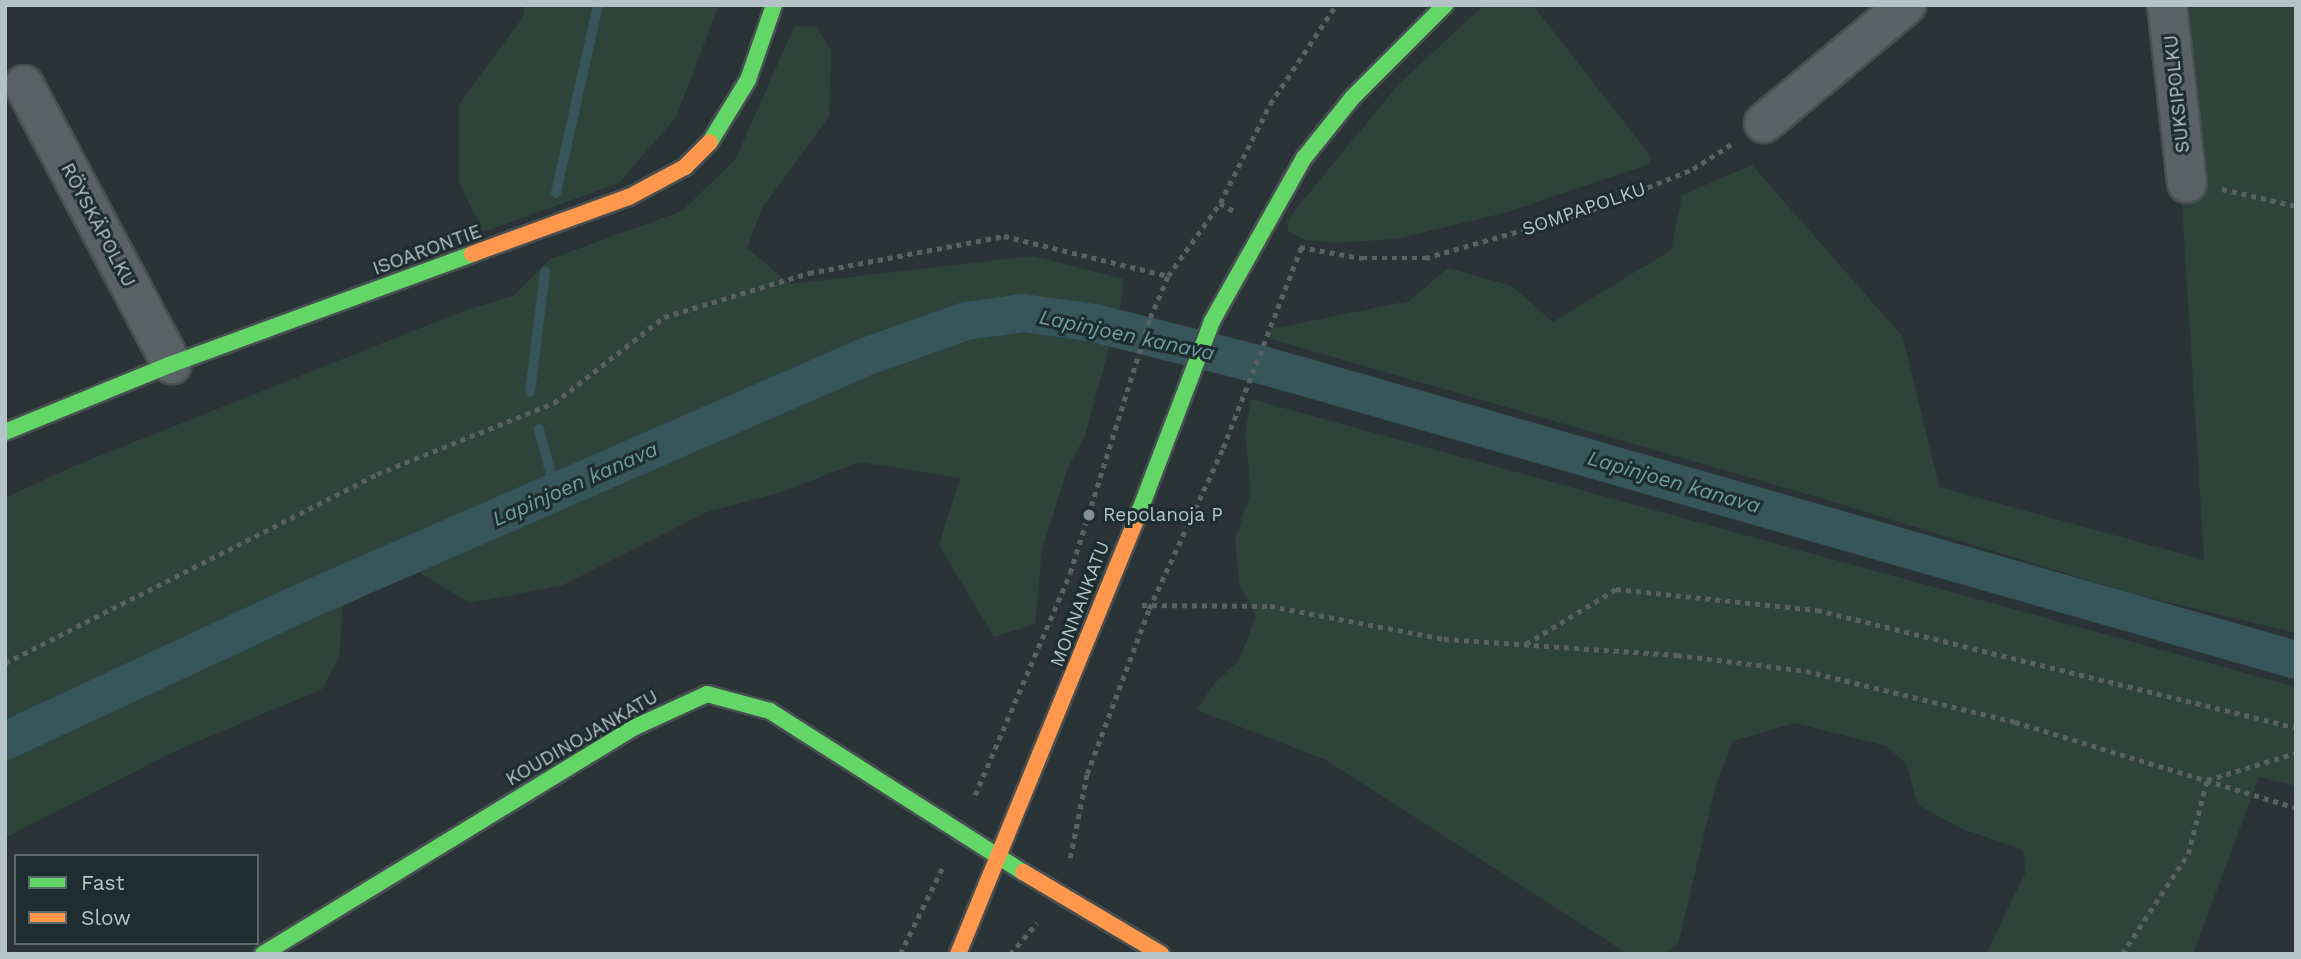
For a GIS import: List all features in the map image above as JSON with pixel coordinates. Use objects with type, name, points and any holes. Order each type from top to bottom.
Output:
[{"type":"street","name":"ISOARONTIE","points":[[5,432],[172,364],[629,197],[685,167],[718,134],[748,80],[774,5]]},
{"type":"street","points":[[1764,123],[1906,5]]},
{"type":"street","name":"SUKSIPOLKU","points":[[2167,5],[2187,183]]},
{"type":"street","name":"MONNANKATU","points":[[958,954],[1109,592],[1165,435],[1212,321],[1304,158],[1352,97],[1435,8]]},
{"type":"street","name":"RÖYSKÄPOLKU","points":[[24,85],[172,364]]},
{"type":"street","name":"KOUDINOJANKATU","points":[[263,954],[633,728],[707,694],[770,711],[961,829],[1000,858],[1161,954]]},
{"type":"path","points":[[900,954],[961,829],[1070,573],[1150,318],[1168,276],[1220,203],[1270,104],[1336,5]]},
{"type":"path","name":"SOMPAPOLKU","points":[[1220,203],[1301,248],[1362,258],[1425,258],[1592,210],[1693,169],[1764,123]]},
{"type":"path","points":[[2187,183],[2269,197],[2296,206]]},
{"type":"path","points":[[5,663],[377,474],[554,403],[664,317],[808,273],[1004,236],[1168,276]]},
{"type":"path","points":[[1010,954],[1062,894],[1087,774],[1150,609],[1223,448],[1301,248]]},
{"type":"path","points":[[1525,645],[1616,589],[1817,610],[2296,728]]},
{"type":"path","points":[[1150,609],[1270,606],[1444,639],[1806,671],[2015,722],[2296,808]]},
{"type":"path","points":[[2207,780],[2296,753]]},
{"type":"path","points":[[2122,954],[2188,854],[2207,780]]},
{"type":"green space","points":[[525,5],[719,5],[676,117],[619,183],[483,232],[459,182],[459,104],[523,17]]},
{"type":"green space","points":[[1484,5],[1533,5],[1652,158],[1647,165],[1504,213],[1396,239],[1333,243],[1305,240],[1288,231],[1287,220],[1398,85]]},
{"type":"green space","points":[[2190,5],[2296,5],[2296,633],[2130,593],[1824,499],[1267,338],[1271,329],[1409,301],[1448,268],[1512,286],[1553,322],[1671,250],[1682,195],[1752,165],[1903,337],[1939,487],[2204,560],[2178,140]]},
{"type":"green space","points":[[816,26],[831,51],[829,117],[762,208],[747,248],[790,284],[1033,256],[1123,279],[1122,300],[1085,436],[1068,467],[1042,549],[1035,624],[994,637],[939,545],[960,478],[859,462],[782,492],[707,512],[563,585],[470,603],[408,566],[344,588],[339,657],[322,689],[171,753],[5,838],[5,498],[74,466],[463,311],[513,296],[550,259],[682,211],[735,160],[794,27]]},
{"type":"green space","points":[[1251,399],[2296,687],[2296,786],[2259,777],[2193,954],[1986,954],[2026,871],[2023,850],[1960,828],[1918,805],[1906,763],[1886,746],[1794,723],[1733,741],[1717,781],[1678,944],[1664,954],[1628,954],[1326,760],[1197,710],[1213,685],[1239,660],[1256,616],[1239,583],[1235,539],[1251,491],[1245,434]]},
{"type":"waterway","points":[[556,193],[598,5]]},
{"type":"waterway","points":[[530,392],[545,272]]},
{"type":"waterway","name":"Lapinjoen kanava","points":[[5,741],[303,602],[865,357],[966,321],[1023,313],[1094,323],[1273,368],[2296,660]]},
{"type":"waterway","points":[[539,429],[555,490]]},
{"type":"traffic: fast","points":[[710,142],[748,80],[774,5]]},
{"type":"traffic: fast","points":[[1135,523],[1212,321],[1304,158],[1352,98],[1445,5]]},
{"type":"traffic: fast","points":[[5,432],[172,364],[472,254]]},
{"type":"traffic: fast","points":[[263,954],[633,728],[707,694],[770,711],[1023,872]]},
{"type":"traffic: slow","points":[[472,254],[629,197],[685,167],[710,142]]},
{"type":"traffic: slow","points":[[958,954],[1135,523]]},
{"type":"traffic: slow","points":[[1023,872],[1161,954]]},
{"type":"place","name":"Repolanoja P","points":[[1089,515]]}]
